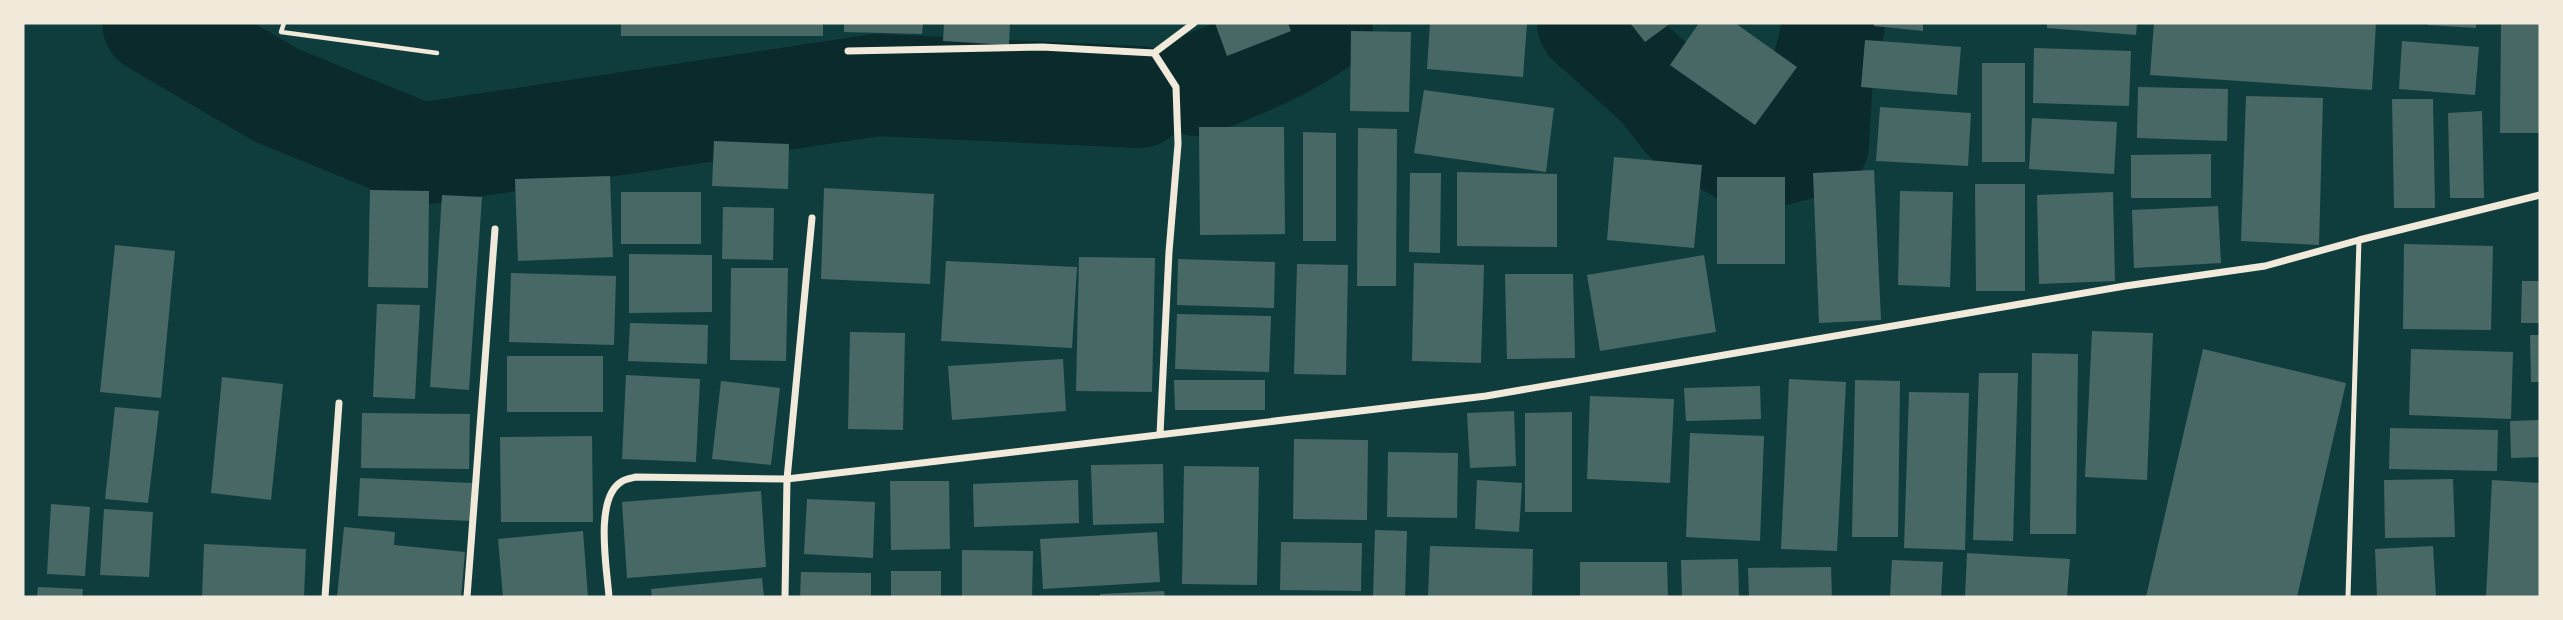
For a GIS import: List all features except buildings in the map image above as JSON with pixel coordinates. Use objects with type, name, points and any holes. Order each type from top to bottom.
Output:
[{"type":"street","points":[[848,51],[1042,47],[1154,53],[1194,23]]},
{"type":"street","points":[[1154,53],[1176,87],[1178,144],[1169,252],[1160,435]]},
{"type":"street","points":[[609,597],[606,506],[612,491],[621,481],[636,477],[787,479],[1486,396],[2126,286],[2265,266],[2540,195]]},
{"type":"street","points":[[785,597],[787,479],[813,218]]},
{"type":"street","points":[[467,597],[495,229]]},
{"type":"street","points":[[325,597],[339,403]]},
{"type":"lane","points":[[2348,597],[2359,240]]},
{"type":"path","points":[[284,23],[281,32],[437,53]]},
{"type":"waterway","points":[[153,23],[276,95],[420,154],[877,85],[1139,97]]},
{"type":"waterway","points":[[1197,85],[1277,50],[1322,23]]},
{"type":"waterway","points":[[1588,23],[1657,85],[1686,121],[1754,161],[1818,144],[1822,73],[1834,23]]}]
